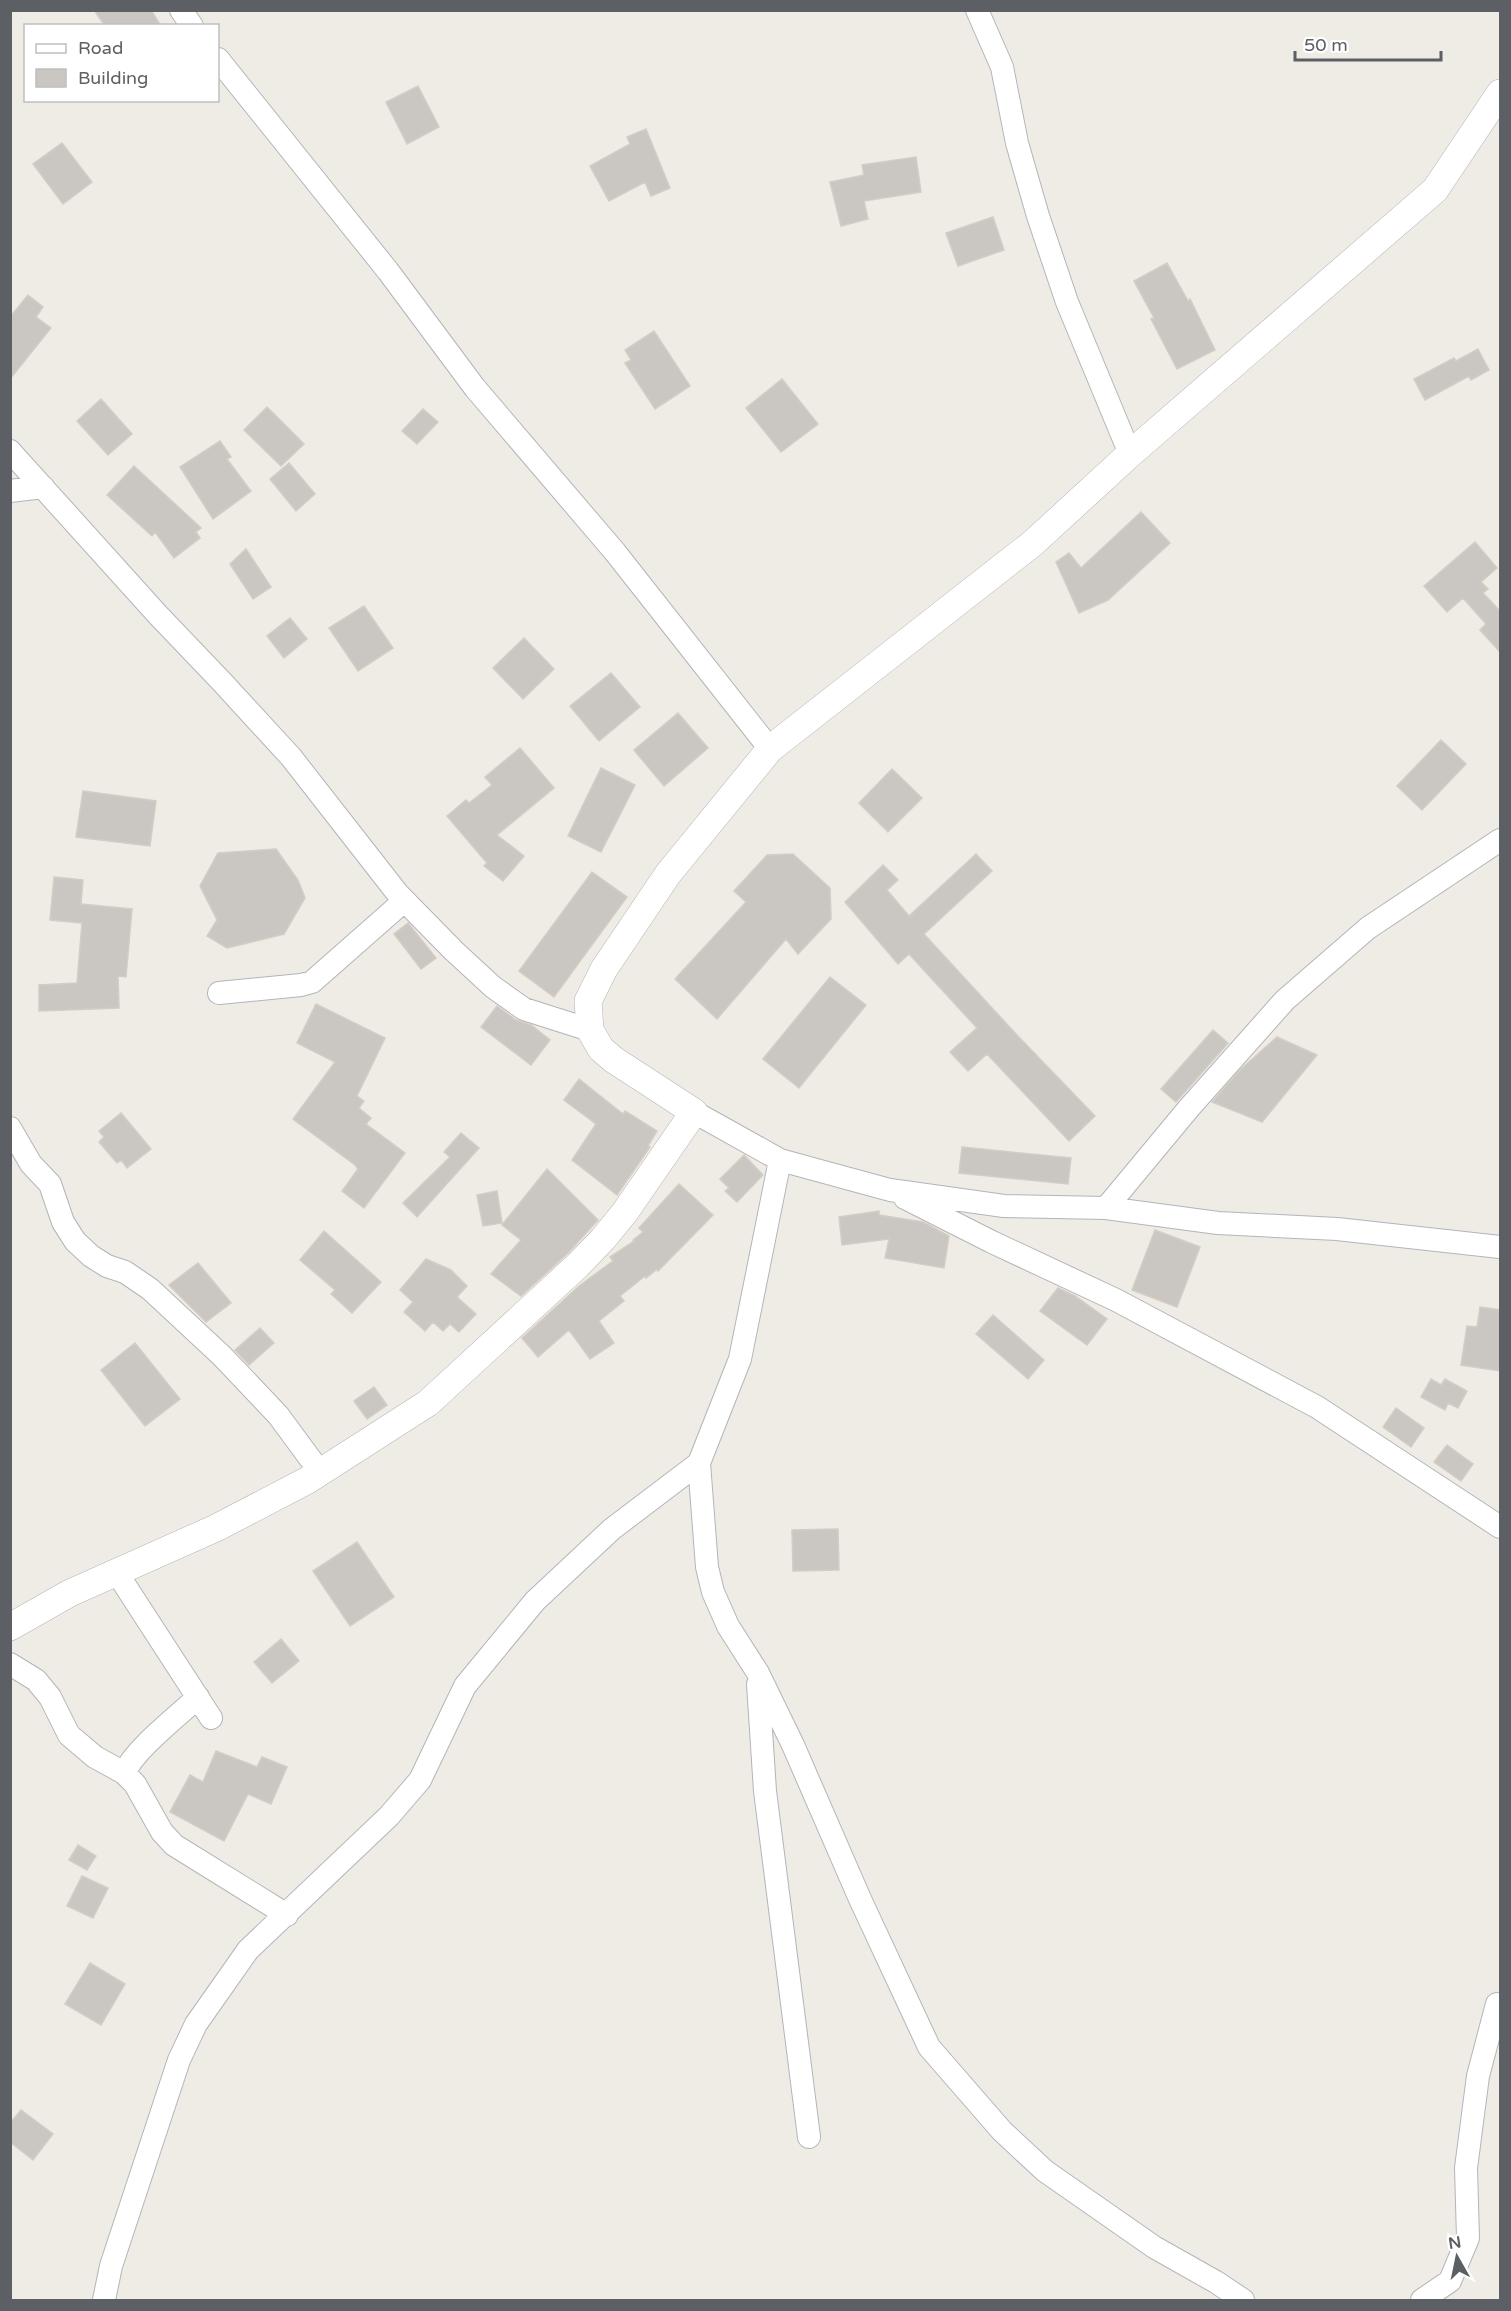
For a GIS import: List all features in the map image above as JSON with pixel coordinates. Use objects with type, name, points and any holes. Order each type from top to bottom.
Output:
[{"type":"street","points":[[181,10],[191,24]]},
{"type":"street","points":[[976,10],[1002,67],[1017,143],[1038,216],[1067,302],[1130,454]]},
{"type":"street","points":[[219,59],[388,271],[475,388],[615,552],[770,750]]},
{"type":"street","points":[[1500,93],[1435,190],[1130,454],[1033,543],[770,750],[668,874],[604,969],[588,1001],[590,1030],[601,1049],[614,1060],[694,1112],[780,1160],[890,1191],[1004,1206],[1106,1208],[1218,1223],[1337,1229],[1500,1246]]},
{"type":"street","points":[[10,451],[158,615],[291,757],[404,901],[485,980],[524,1009],[590,1030]]},
{"type":"street","points":[[10,491],[43,487]]},
{"type":"street","points":[[1106,1208],[1189,1107],[1285,1000],[1368,928],[1500,840]]},
{"type":"street","points":[[219,993],[301,986],[312,982],[404,901]]},
{"type":"street","points":[[10,1626],[70,1593],[216,1528],[320,1472],[428,1403],[578,1265],[625,1212],[694,1112]]},
{"type":"street","points":[[10,1128],[31,1164],[50,1184],[63,1222],[75,1241],[91,1256],[107,1266],[125,1272],[150,1289],[222,1356],[278,1415],[320,1472]]},
{"type":"street","points":[[780,1160],[740,1359],[699,1463],[707,1567],[713,1592],[728,1626],[758,1673],[793,1745],[928,2047],[1002,2131],[1045,2171],[1154,2247],[1216,2282],[1243,2301]]},
{"type":"street","points":[[890,1191],[1116,1300],[1317,1407],[1500,1527]]},
{"type":"street","points":[[104,2301],[111,2265],[179,2060],[196,2024],[248,1950],[389,1816],[420,1780],[465,1686],[535,1601],[612,1529],[699,1463]]},
{"type":"street","points":[[117,1573],[211,1718]]},
{"type":"street","points":[[10,1664],[36,1680],[50,1697],[69,1736],[95,1756],[124,1773],[135,1784],[162,1832],[174,1845],[287,1915]]},
{"type":"street","points":[[758,1673],[765,1791],[809,2137]]},
{"type":"street","points":[[124,1773],[128,1764],[198,1698]]},
{"type":"street","points":[[1422,2301],[1450,2281],[1468,2238],[1466,2168],[1478,2076],[1497,2004]]},
{"type":"building","points":[[94,10],[151,10],[160,24],[104,24]]},
{"type":"building","points":[[418,86],[439,127],[407,144],[386,102]]},
{"type":"building","points":[[646,129],[670,188],[651,196],[645,182],[609,201],[590,166],[630,144],[627,137]]},
{"type":"building","points":[[62,143],[92,182],[63,204],[33,164]]},
{"type":"building","points":[[916,157],[921,192],[864,201],[868,219],[841,226],[830,182],[864,175],[862,165]]},
{"type":"building","points":[[993,217],[1004,250],[958,266],[946,233]]},
{"type":"building","points":[[1167,263],[1188,301],[1190,299],[1215,350],[1177,369],[1134,281]]},
{"type":"building","points":[[28,295],[43,307],[36,317],[51,328],[10,379],[10,317]]},
{"type":"building","points":[[654,331],[690,386],[655,409],[625,363],[631,360],[625,350]]},
{"type":"building","points":[[1478,349],[1489,370],[1471,380],[1469,376],[1425,400],[1414,379],[1454,358],[1456,361]]},
{"type":"building","points":[[782,379],[818,424],[781,452],[746,408]]},
{"type":"building","points":[[101,399],[132,434],[108,455],[77,421]]},
{"type":"building","points":[[267,407],[304,444],[281,466],[244,430]]},
{"type":"building","points":[[423,409],[438,422],[417,444],[402,431]]},
{"type":"building","points":[[220,441],[231,457],[227,459],[251,491],[213,519],[180,467]]},
{"type":"building","points":[[289,463],[315,494],[296,511],[270,479]]},
{"type":"building","points":[[134,466],[201,528],[196,532],[200,538],[174,558],[155,532],[152,536],[107,495]]},
{"type":"building","points":[[1141,512],[1170,543],[1108,600],[1079,613],[1056,562],[1069,553],[1081,568]]},
{"type":"building","points":[[1475,542],[1497,568],[1481,582],[1488,589],[1483,593],[1500,611],[1500,652],[1480,630],[1486,624],[1463,598],[1447,612],[1424,586]]},
{"type":"building","points":[[246,549],[271,587],[253,599],[230,564]]},
{"type":"building","points":[[364,606],[393,648],[358,671],[329,628]]},
{"type":"building","points":[[290,618],[307,639],[284,658],[267,636]]},
{"type":"building","points":[[524,638],[554,669],[523,699],[493,668]]},
{"type":"building","points":[[611,673],[640,707],[599,741],[570,706]]},
{"type":"building","points":[[678,713],[708,748],[664,786],[634,750]]},
{"type":"building","points":[[1441,740],[1466,764],[1422,810],[1397,786]]},
{"type":"building","points":[[520,748],[554,788],[497,835],[524,856],[503,881],[484,866],[487,863],[447,816],[466,800],[469,803],[492,785],[485,777]]},
{"type":"building","points":[[601,768],[635,785],[601,852],[568,836]]},
{"type":"building","points":[[892,769],[922,798],[888,832],[859,803]]},
{"type":"building","points":[[83,791],[156,801],[150,846],[76,837]]},
{"type":"building","points":[[276,849],[298,880],[305,898],[284,934],[227,948],[207,936],[217,920],[200,886],[218,853]]},
{"type":"building","points":[[793,854],[830,888],[831,919],[798,954],[786,939],[717,1019],[675,979],[746,902],[734,891],[767,855]]},
{"type":"building","points":[[976,854],[992,871],[924,934],[1095,1116],[1069,1141],[987,1054],[968,1071],[950,1052],[977,1028],[909,954],[898,964],[845,902],[883,865],[898,880],[887,890],[909,916]]},
{"type":"building","points":[[592,872],[627,897],[554,997],[519,971]]},
{"type":"building","points":[[54,877],[83,880],[81,904],[132,909],[126,977],[118,976],[119,1008],[39,1011],[39,985],[77,983],[82,923],[50,920]]},
{"type":"building","points":[[408,923],[436,958],[421,969],[394,934]]},
{"type":"building","points":[[830,977],[866,1005],[799,1088],[763,1059]]},
{"type":"building","points":[[316,1004],[385,1038],[357,1096],[364,1101],[359,1108],[371,1118],[366,1124],[405,1153],[364,1208],[342,1191],[358,1169],[355,1165],[293,1119],[335,1062],[297,1043]]},
{"type":"building","points":[[497,1006],[516,1020],[531,1025],[550,1040],[531,1065],[481,1027]]},
{"type":"building","points":[[1213,1030],[1228,1043],[1176,1102],[1161,1089]]},
{"type":"building","points":[[1277,1037],[1317,1055],[1262,1122],[1212,1102],[1241,1069]]},
{"type":"building","points":[[579,1079],[623,1114],[625,1111],[657,1131],[648,1146],[650,1147],[617,1195],[572,1160],[596,1124],[564,1100]]},
{"type":"building","points":[[121,1113],[151,1149],[127,1168],[121,1160],[117,1163],[99,1142],[104,1137],[99,1131]]},
{"type":"building","points":[[461,1133],[479,1148],[417,1217],[403,1203],[450,1157],[444,1152]]},
{"type":"building","points":[[962,1147],[1071,1158],[1068,1184],[959,1173]]},
{"type":"building","points":[[744,1155],[763,1175],[737,1202],[725,1191],[729,1188],[720,1179]]},
{"type":"building","points":[[547,1169],[598,1220],[567,1254],[521,1296],[491,1274],[521,1240],[502,1225]]},
{"type":"building","points":[[679,1184],[713,1215],[658,1271],[657,1269],[646,1278],[645,1276],[620,1296],[624,1301],[599,1321],[614,1343],[590,1359],[569,1330],[538,1357],[522,1338],[579,1286],[613,1261],[610,1257],[634,1241],[643,1232],[639,1228]]},
{"type":"building","points":[[497,1191],[502,1223],[483,1226],[477,1195]]},
{"type":"building","points":[[879,1211],[879,1215],[923,1222],[949,1236],[944,1268],[885,1258],[889,1239],[842,1245],[839,1217]]},
{"type":"building","points":[[1155,1230],[1200,1247],[1177,1307],[1132,1290]]},
{"type":"building","points":[[324,1231],[381,1282],[352,1313],[331,1294],[335,1290],[300,1260]]},
{"type":"building","points":[[426,1259],[451,1270],[467,1286],[457,1297],[476,1314],[459,1332],[450,1324],[443,1331],[433,1322],[425,1331],[404,1312],[413,1302],[400,1290]]},
{"type":"building","points":[[198,1263],[231,1303],[206,1322],[169,1285]]},
{"type":"building","points":[[1058,1288],[1075,1296],[1107,1319],[1087,1345],[1040,1311]]},
{"type":"building","points":[[1480,1307],[1500,1310],[1500,1371],[1461,1365],[1467,1326],[1477,1327]]},
{"type":"building","points":[[993,1315],[1044,1360],[1028,1379],[976,1334]]},
{"type":"building","points":[[260,1328],[274,1343],[249,1365],[235,1350]]},
{"type":"building","points":[[135,1343],[180,1399],[145,1426],[101,1370]]},
{"type":"building","points":[[1431,1379],[1441,1385],[1445,1379],[1467,1391],[1458,1408],[1448,1403],[1445,1410],[1421,1397]]},
{"type":"building","points":[[374,1387],[387,1405],[367,1419],[354,1401]]},
{"type":"building","points":[[1396,1408],[1424,1428],[1411,1447],[1383,1427]]},
{"type":"building","points":[[1447,1445],[1473,1464],[1461,1481],[1434,1462]]},
{"type":"building","points":[[838,1529],[839,1570],[793,1571],[792,1530]]},
{"type":"building","points":[[357,1542],[394,1597],[350,1626],[313,1571]]},
{"type":"building","points":[[281,1639],[299,1661],[272,1683],[254,1662]]},
{"type":"building","points":[[216,1751],[257,1767],[262,1757],[287,1767],[271,1804],[248,1794],[224,1841],[170,1812],[190,1775],[203,1782]]},
{"type":"building","points":[[78,1845],[96,1856],[87,1870],[69,1860]]},
{"type":"building","points":[[82,1876],[108,1888],[93,1918],[67,1906]]},
{"type":"building","points":[[90,1963],[125,1984],[101,2025],[65,2004]]},
{"type":"building","points":[[21,2110],[53,2134],[33,2160],[10,2142],[10,2123]]}]
